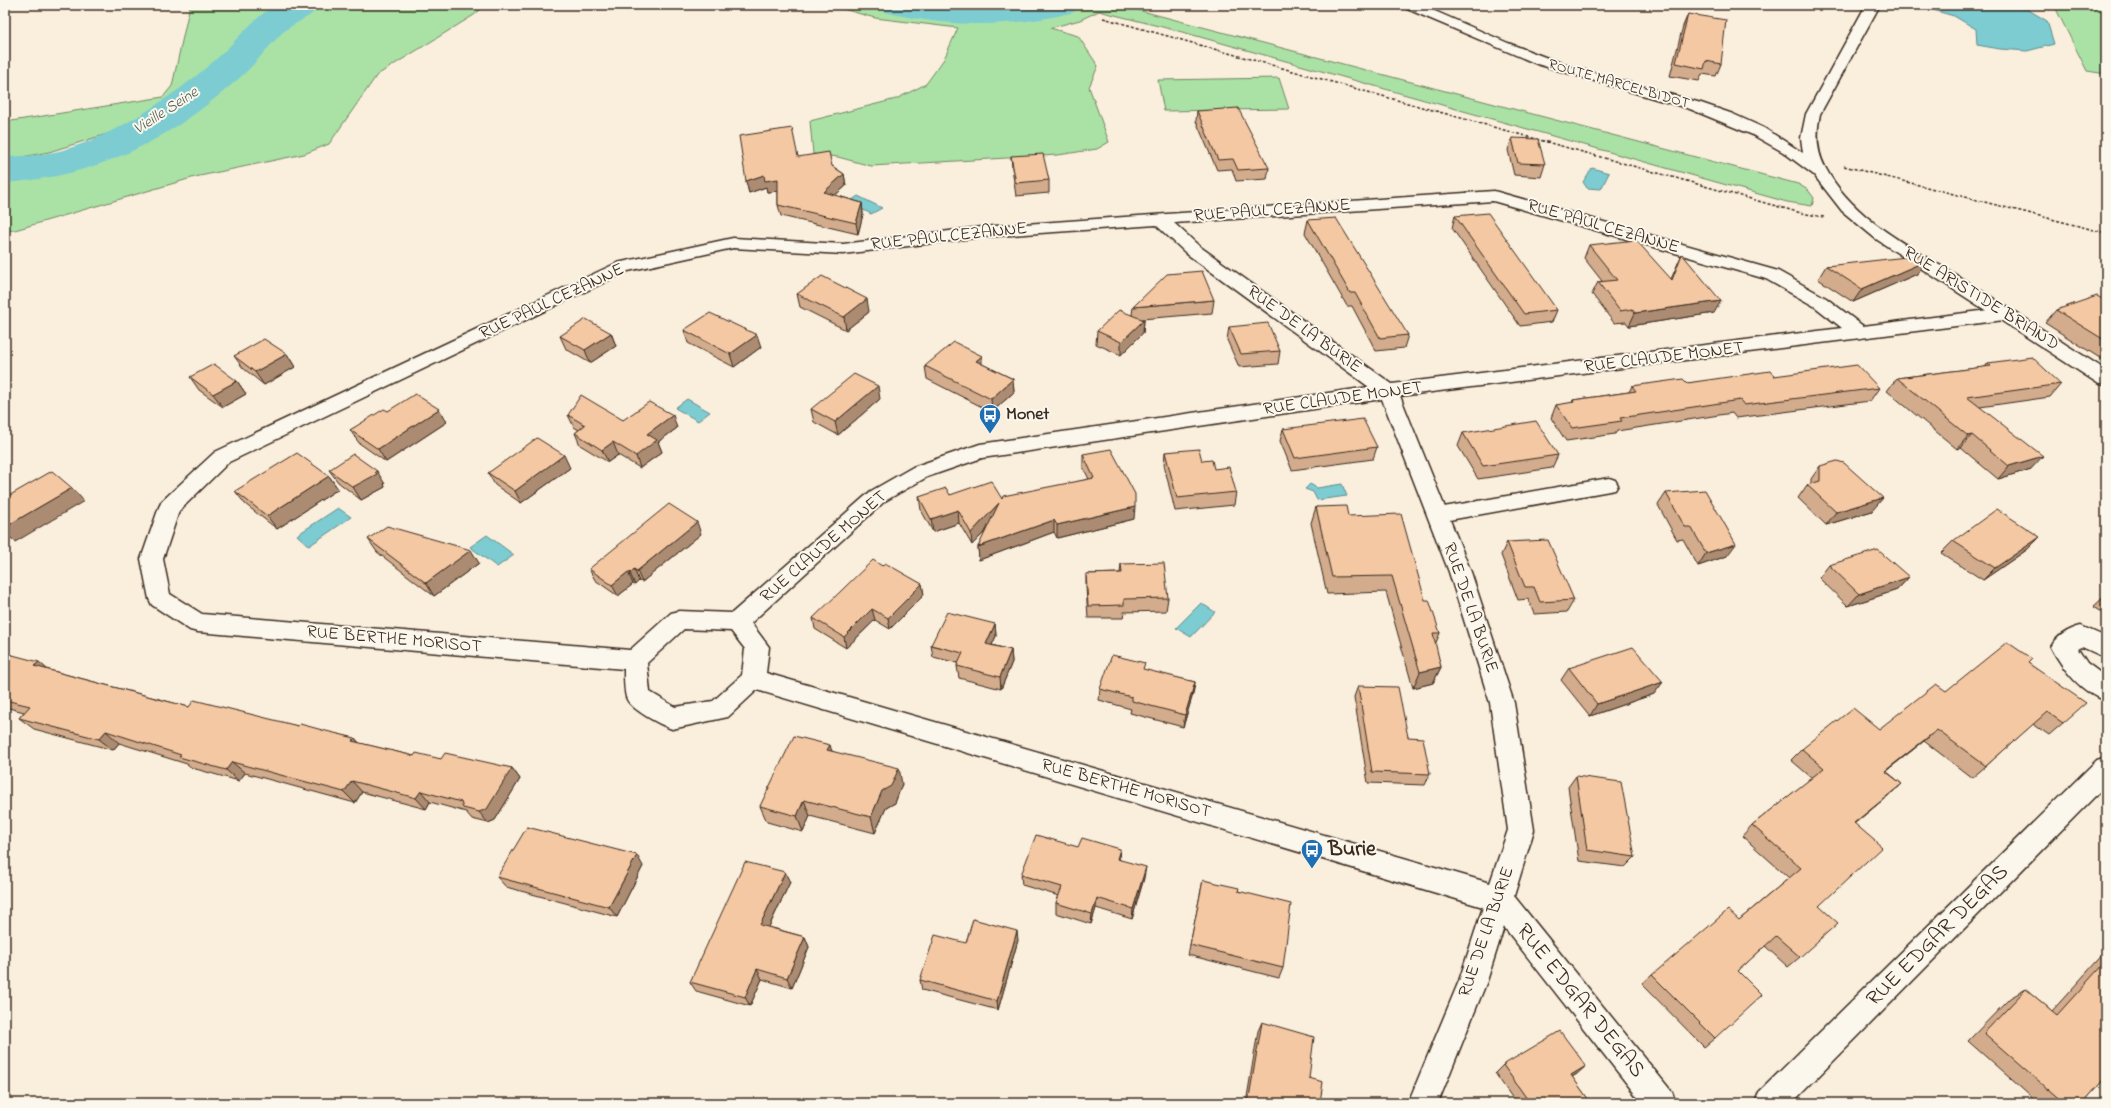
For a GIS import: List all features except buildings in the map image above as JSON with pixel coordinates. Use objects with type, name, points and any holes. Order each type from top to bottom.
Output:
[{"type":"street","name":"ROUTE MARCEL BIDOT","points":[[1410,5],[1543,62],[1733,118],[1754,127],[1790,149],[1821,175]]},
{"type":"street","points":[[1821,175],[1813,158],[1808,137],[1813,114],[1873,5]]},
{"type":"street","name":"RUE ARISTIDE BRIAND","points":[[1821,175],[1864,221],[1892,243],[2106,379]]},
{"type":"street","name":"RUE PAUL CEZANNE","points":[[160,599],[152,559],[170,507],[222,457],[623,268],[733,243],[843,248],[982,232],[1494,196],[1772,275],[1820,302],[1860,333]]},
{"type":"street","name":"RUE DE LA BURIE","points":[[1160,219],[1193,250],[1389,392],[1460,572],[1502,703],[1521,830],[1473,981],[1423,1103]]},
{"type":"street","name":"RUE CLAUDE MONET","points":[[737,622],[878,496],[920,472],[980,451],[1389,392],[2004,314]]},
{"type":"street","name":"RUE BERTHE MORISOT","points":[[160,599],[198,623],[635,660]]},
{"type":"street","points":[[679,620],[737,622],[757,646],[753,679],[719,710],[672,718],[638,697],[635,660],[679,620]]},
{"type":"street","points":[[2106,648],[2081,635],[2063,647],[2079,670],[2106,691]]},
{"type":"street","name":"RUE BERTHE MORISOT","points":[[753,679],[1499,899]]},
{"type":"street","name":"RUE EDGAR DEGAS","points":[[1770,1103],[2106,768]]},
{"type":"street","name":"RUE EDGAR DEGAS","points":[[1499,899],[1661,1103]]},
{"type":"lane","points":[[1438,515],[1609,485]]},
{"type":"path","points":[[1103,18],[1801,213],[1864,221]]},
{"type":"path","points":[[1813,158],[2106,233]]},
{"type":"green space","points":[[190,5],[293,5],[270,17],[219,67],[156,114],[113,132],[49,152],[5,160],[5,122],[163,97],[172,86]]},
{"type":"green space","points":[[309,5],[486,5],[474,15],[377,75],[329,144],[304,154],[195,177],[15,230],[5,231],[5,179],[42,173],[98,158],[183,111],[236,72],[284,17]]},
{"type":"green space","points":[[810,5],[869,5],[900,11],[978,18],[1033,16],[1061,12],[1076,5],[1119,5],[1798,184],[1808,190],[1814,198],[1812,206],[1787,202],[1186,33],[1099,11],[1080,20],[1050,28],[1078,36],[1098,66],[1089,87],[1109,142],[1097,149],[1058,155],[871,166],[838,157],[813,154],[810,121],[896,99],[926,84],[944,59],[958,28],[875,18],[843,9]]},
{"type":"green space","points":[[947,5],[1044,5],[1010,10]]},
{"type":"green space","points":[[2054,5],[2106,5],[2106,74],[2087,71]]},
{"type":"green space","points":[[1279,78],[1289,109],[1164,111],[1158,80]]},
{"type":"water","points":[[1928,5],[2016,5],[2027,9],[2047,21],[2054,44],[2027,51],[2000,49],[1977,45],[1976,29],[1954,16],[1926,8]]},
{"type":"water","points":[[1592,168],[1609,173],[1601,189],[1587,188],[1583,182]]},
{"type":"water","points":[[858,196],[882,208],[871,214],[849,202]]},
{"type":"water","points":[[687,399],[710,412],[698,421],[675,408]]},
{"type":"water","points":[[1310,484],[1317,488],[1342,484],[1347,496],[1317,500],[1313,492],[1305,489]]},
{"type":"water","points":[[338,508],[351,517],[309,546],[297,535]]},
{"type":"water","points":[[487,535],[514,555],[497,567],[470,547]]},
{"type":"water","points":[[1201,603],[1215,612],[1191,637],[1176,628]]},
{"type":"waterway","name":"Vieille Seine","points":[[5,170],[40,167],[75,160],[97,152],[147,127],[179,107],[223,73],[280,17],[303,5]]},
{"type":"waterway","name":"Vieille Seine","points":[[897,5],[916,9],[980,14],[1022,12],[1062,5]]},
{"type":"place","name":"Monet","points":[[990,434]]},
{"type":"place","name":"Burie","points":[[1312,870]]}]
